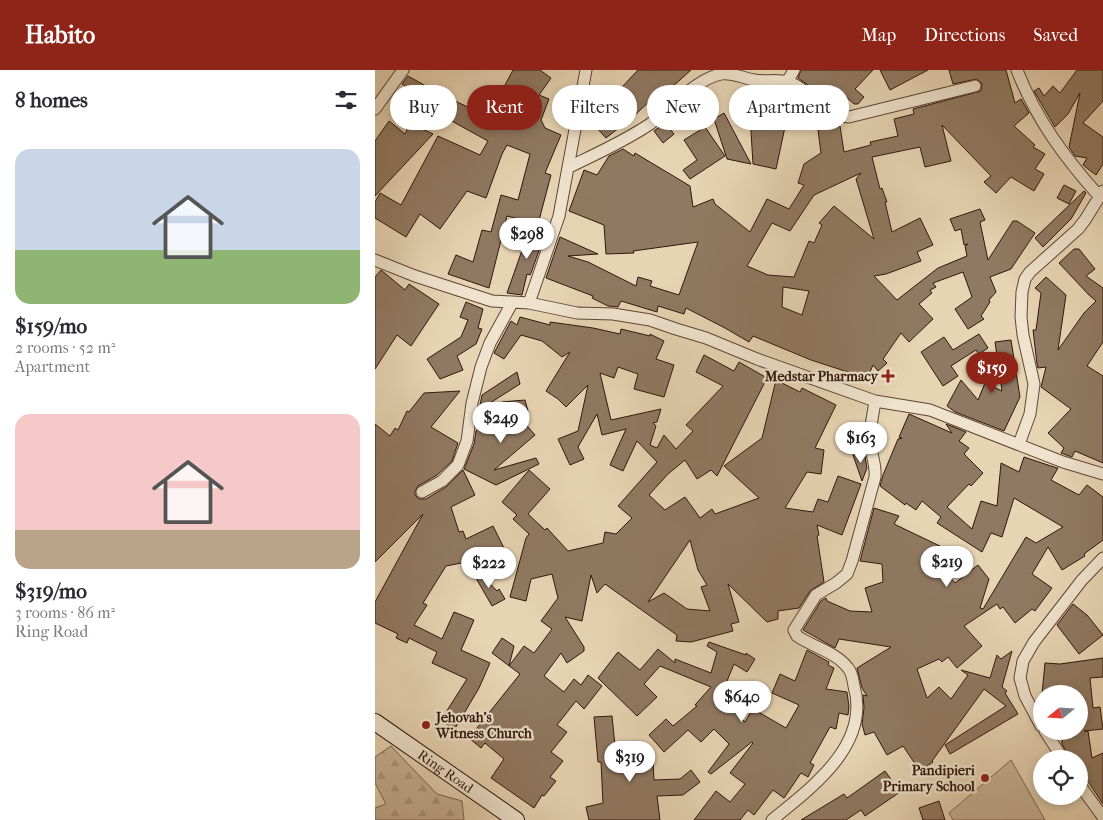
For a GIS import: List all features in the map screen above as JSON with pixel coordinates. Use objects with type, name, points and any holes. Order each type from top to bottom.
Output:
[{"type":"main road","name":"Ring Road","points":[[375,722],[516,820]]},
{"type":"street","points":[[375,109],[403,70]]},
{"type":"street","points":[[529,304],[559,216],[586,70]]},
{"type":"street","points":[[787,82],[794,70]]},
{"type":"street","points":[[1017,70],[1033,106],[1071,166],[1101,194],[1085,220],[1025,279],[1022,292],[1021,317],[1034,384],[1030,414],[1019,444]]},
{"type":"street","points":[[569,167],[631,136],[650,124],[699,85],[720,74],[728,73],[755,80],[787,82],[801,90],[827,112],[838,117],[849,117],[975,86]]},
{"type":"street","points":[[375,260],[415,276],[492,301],[529,304],[577,312],[613,314],[650,320],[706,338],[757,359],[875,401],[930,410],[1063,462],[1103,474]]},
{"type":"street","points":[[422,492],[442,481],[458,465],[467,442],[472,403],[489,343],[512,303]]},
{"type":"street","points":[[771,820],[826,774],[846,745],[855,722],[857,696],[849,669],[829,653],[800,639],[794,633],[794,630],[816,596],[847,574],[852,561],[875,477],[876,468],[871,449],[870,434],[875,401]]},
{"type":"street","points":[[1033,711],[1025,696],[1020,678],[1023,661],[1034,642],[1082,580],[1103,558]]},
{"type":"street","points":[[1088,796],[1103,817]]},
{"type":"green space","points":[[391,746],[437,794],[462,801],[464,820],[375,820],[375,808],[386,804],[375,783],[375,757]]},
{"type":"green space","points":[[1011,760],[1033,799],[1033,805],[1036,805],[1045,820],[953,820],[949,813]]},
{"type":"building","points":[[513,70],[540,70],[551,78],[542,91],[542,85],[505,85]]},
{"type":"building","points":[[638,70],[691,70],[674,85],[647,85],[647,104],[637,113],[637,85],[624,85]]},
{"type":"building","points":[[801,70],[873,70],[855,89],[864,97],[858,104],[854,104],[849,100],[849,85],[808,85],[798,78]]},
{"type":"building","points":[[880,70],[928,70],[890,90]]},
{"type":"building","points":[[949,70],[1006,70],[1015,103],[1021,99],[1029,113],[1014,126],[1035,145],[1033,147],[1045,154],[1035,169],[1044,174],[1034,191],[1011,177],[996,193],[984,182],[991,176],[942,125],[951,161],[925,167],[920,147],[872,157],[880,189],[882,188],[887,202],[885,202],[892,232],[920,218],[933,245],[917,252],[921,261],[886,274],[874,276],[897,300],[938,268],[967,256],[965,246],[968,244],[964,245],[961,229],[955,231],[950,219],[980,209],[985,220],[980,222],[988,260],[1013,221],[1017,221],[1035,233],[1011,269],[990,277],[996,292],[989,300],[990,302],[981,316],[984,319],[968,329],[955,309],[972,297],[963,272],[933,283],[936,287],[930,290],[932,293],[919,304],[933,319],[909,342],[901,333],[883,359],[887,363],[878,371],[873,365],[866,381],[854,374],[811,360],[753,336],[749,342],[686,308],[684,314],[658,306],[657,312],[621,301],[618,307],[608,306],[592,298],[593,296],[546,278],[560,237],[598,254],[568,256],[588,262],[636,286],[638,277],[652,281],[650,286],[679,295],[698,242],[633,251],[634,253],[606,254],[604,225],[569,211],[584,170],[597,175],[609,156],[623,149],[634,156],[635,153],[690,186],[693,207],[713,199],[715,204],[750,232],[767,199],[789,209],[804,185],[798,183],[804,164],[821,153],[818,130],[841,130],[844,152],[871,145],[870,142],[898,136],[894,119],[914,114],[913,109],[981,91],[982,84],[977,79],[953,84]],"holes":[[[861,173],[856,179],[874,239],[834,206],[819,223],[822,225],[814,243],[809,241],[794,277],[768,275],[747,266],[772,223],[790,231],[814,195]],[[783,287],[809,291],[802,315],[782,307]]]},
{"type":"building","points":[[1077,70],[1103,70],[1103,101],[1083,123],[1103,137],[1103,164],[1096,175],[1083,165],[1087,158],[1075,156],[1069,147],[1080,93],[1068,114],[1055,127],[1034,91],[1039,88],[1044,96],[1053,86],[1060,93]]},
{"type":"building","points":[[408,76],[424,85],[404,85],[402,84]]},
{"type":"building","points":[[542,96],[549,99],[542,117]]},
{"type":"building","points":[[457,102],[467,107],[467,129],[457,124]]},
{"type":"building","points":[[724,113],[729,122],[729,130],[733,130],[751,164],[727,159],[718,130],[719,116]]},
{"type":"building","points":[[389,121],[390,130],[400,130],[405,134],[407,130],[425,130],[433,134],[375,196],[375,141]]},
{"type":"building","points":[[542,122],[545,128],[561,135],[545,173],[551,175],[538,224],[507,216],[489,288],[448,274],[456,255],[473,262],[482,230],[491,232],[501,195],[518,200],[530,154],[507,145],[486,198],[467,191],[440,229],[420,214],[406,237],[375,218],[375,202],[380,193],[401,205],[438,136],[480,155],[488,141],[468,130],[542,130]]},
{"type":"building","points":[[599,130],[616,130],[606,138]]},
{"type":"building","points":[[671,130],[674,134],[663,143],[654,131]]},
{"type":"building","points":[[700,130],[707,130],[725,156],[690,179],[683,170],[697,160],[684,140]]},
{"type":"building","points":[[751,130],[784,130],[776,169],[753,164]]},
{"type":"building","points":[[1064,185],[1076,191],[1069,204],[1057,198]]},
{"type":"building","points":[[1084,191],[1086,193],[1071,219],[1043,247],[1035,238]]},
{"type":"building","points":[[531,225],[546,231],[531,273],[530,275],[527,274],[522,295],[507,293]]},
{"type":"building","points":[[1074,249],[1079,249],[1095,269],[1086,276],[1103,288],[1103,342],[1087,366],[1103,376],[1103,463],[1075,451],[1072,457],[1061,453],[1064,448],[1048,433],[1071,409],[1041,387],[1046,367],[1038,368],[1037,364],[1033,330],[1036,330],[1041,293],[1035,288],[1046,277],[1066,295],[1058,350],[1084,313],[1096,301],[1059,263]]},
{"type":"building","points":[[381,270],[405,290],[409,284],[439,304],[411,346],[397,335],[375,369],[375,277]]},
{"type":"building","points":[[466,302],[483,309],[478,328],[482,329],[476,344],[457,356],[463,370],[440,379],[427,359],[461,337],[468,320],[460,317]]},
{"type":"building","points":[[520,317],[550,325],[550,322],[620,334],[621,329],[650,336],[650,334],[664,341],[656,359],[674,365],[664,397],[634,389],[638,374],[618,367],[614,378],[600,373],[611,420],[661,409],[657,422],[653,423],[656,426],[650,445],[657,448],[664,435],[676,449],[693,431],[686,425],[723,386],[696,372],[704,355],[734,371],[739,362],[767,378],[717,476],[711,470],[697,479],[685,460],[668,474],[649,495],[665,510],[685,497],[700,518],[712,509],[715,514],[759,498],[724,466],[762,438],[776,380],[800,392],[802,388],[836,405],[815,448],[824,450],[821,474],[807,472],[785,508],[813,512],[818,499],[828,502],[838,476],[861,484],[842,535],[817,525],[824,582],[810,591],[799,608],[778,611],[778,619],[767,622],[728,584],[739,622],[731,624],[733,631],[691,642],[676,641],[677,635],[605,584],[597,593],[591,575],[582,621],[565,617],[584,647],[584,651],[567,663],[561,653],[544,676],[564,692],[574,679],[581,685],[588,675],[602,686],[584,709],[576,701],[557,725],[567,732],[551,752],[563,761],[550,777],[556,781],[544,796],[542,795],[534,808],[491,778],[504,759],[485,743],[481,748],[469,738],[520,674],[509,666],[524,646],[534,653],[552,629],[541,621],[558,598],[552,574],[531,579],[526,601],[510,597],[526,538],[529,534],[513,519],[517,515],[502,502],[529,470],[550,489],[528,514],[545,530],[547,528],[568,551],[603,543],[605,532],[616,534],[632,518],[618,506],[657,462],[637,441],[623,471],[610,465],[626,429],[602,435],[597,414],[578,447],[584,459],[570,465],[558,439],[578,431],[588,385],[566,407],[546,391],[570,352],[562,357],[542,341],[521,335],[504,359],[494,353],[511,321],[517,325]],"holes":[[[690,540],[698,570],[707,585],[701,587],[710,611],[687,609],[664,593],[648,602]]]},
{"type":"building","points":[[979,334],[988,348],[979,354],[976,350],[951,366],[958,376],[943,386],[921,352],[944,337],[953,350]]},
{"type":"building","points":[[1011,340],[1020,397],[1004,431],[955,412],[947,406],[961,380],[978,400],[985,383],[1002,391],[995,342]]},
{"type":"building","points":[[517,372],[520,384],[479,410],[482,395]]},
{"type":"building","points":[[460,391],[431,427],[458,443],[452,461],[437,475],[418,486],[415,495],[419,499],[426,499],[446,487],[463,470],[475,495],[451,507],[459,532],[463,531],[466,539],[493,526],[507,554],[446,566],[423,603],[427,605],[414,625],[442,639],[454,612],[474,620],[461,650],[490,663],[479,688],[456,727],[452,728],[441,720],[467,679],[432,663],[437,652],[409,638],[407,643],[396,638],[398,634],[375,623],[375,602],[423,514],[375,562],[375,424],[390,436],[395,428],[398,430],[407,411],[409,412],[424,393]]},
{"type":"building","points":[[525,400],[528,411],[515,412],[535,435],[494,470],[536,458],[539,464],[496,485],[464,469],[474,444],[476,431],[502,402]]},
{"type":"building","points":[[909,414],[952,433],[946,424],[966,432],[959,441],[969,448],[964,454],[983,473],[971,486],[969,484],[947,507],[972,529],[981,501],[997,506],[1001,463],[1019,472],[1024,457],[1058,468],[1051,480],[1079,495],[1087,485],[1103,497],[1103,540],[1084,554],[1085,556],[1062,570],[1048,547],[1032,574],[1052,588],[1035,611],[1032,609],[1015,623],[1003,607],[1000,609],[997,604],[964,626],[982,646],[957,668],[948,657],[942,662],[939,659],[917,669],[927,698],[939,687],[951,699],[968,675],[961,670],[990,678],[997,655],[1001,659],[1012,651],[1002,687],[1007,691],[1005,693],[1018,714],[950,754],[945,745],[1006,706],[984,689],[933,762],[920,771],[903,746],[887,755],[874,732],[865,735],[862,724],[863,695],[867,696],[862,688],[857,668],[891,647],[839,639],[835,648],[803,630],[821,601],[826,598],[827,601],[850,611],[872,612],[865,588],[883,582],[882,564],[860,561],[874,508],[899,516],[894,524],[944,548],[936,561],[955,583],[978,565],[989,579],[980,608],[983,609],[1026,537],[1036,543],[1063,527],[1014,498],[1002,537],[991,533],[982,552],[937,523],[941,517],[922,501],[916,510],[906,503],[905,505],[880,486],[898,439],[902,438],[899,437]]},
{"type":"building","points":[[864,451],[867,468],[862,481],[853,455]]},
{"type":"building","points":[[475,568],[497,591],[499,589],[505,599],[492,606],[472,571]]},
{"type":"building","points":[[1073,604],[1087,615],[1103,635],[1079,654],[1057,625]]},
{"type":"building","points":[[502,638],[514,646],[509,666],[492,653]]},
{"type":"building","points":[[709,642],[746,655],[746,653],[755,659],[747,672],[734,664],[720,698],[745,722],[753,709],[786,728],[799,705],[772,693],[780,674],[795,681],[807,650],[829,662],[828,665],[834,668],[826,689],[847,692],[848,715],[839,713],[836,729],[830,727],[810,763],[814,765],[808,777],[801,773],[784,798],[773,790],[754,815],[748,810],[740,820],[694,820],[716,791],[730,802],[745,784],[730,773],[752,742],[711,774],[708,772],[729,744],[714,729],[701,742],[688,730],[664,752],[649,735],[666,719],[673,726],[697,706],[695,705],[711,687],[660,666],[644,684],[657,697],[637,716],[598,678],[618,652],[640,670],[658,649],[675,663],[675,659],[711,673],[717,652],[707,646]]},
{"type":"building","points":[[1103,658],[1103,677],[1090,678],[1093,708],[1100,707],[1103,729],[1088,731],[1088,685],[1043,685],[1045,663],[1060,664]]},
{"type":"building","points":[[612,716],[617,765],[653,763],[654,780],[680,779],[691,770],[700,782],[683,795],[657,796],[660,820],[589,820],[586,807],[603,803],[601,762],[598,762],[594,717]]},
{"type":"building","points":[[1088,731],[1092,758],[1103,753],[1103,804],[1088,782],[1088,750],[1065,750],[1062,740],[1088,740]]},
{"type":"building","points":[[885,771],[900,792],[865,816],[861,810],[846,820],[801,820],[844,794],[847,798]]},
{"type":"building","points":[[939,801],[945,820],[923,820],[919,808]]},
{"type":"place","name":"Medstar Pharmacy","points":[[888,376]]},
{"type":"place","name":"Jehovah's Witness Church","points":[[426,725]]},
{"type":"place","name":"Pandipieri Primary School","points":[[985,778]]}]
